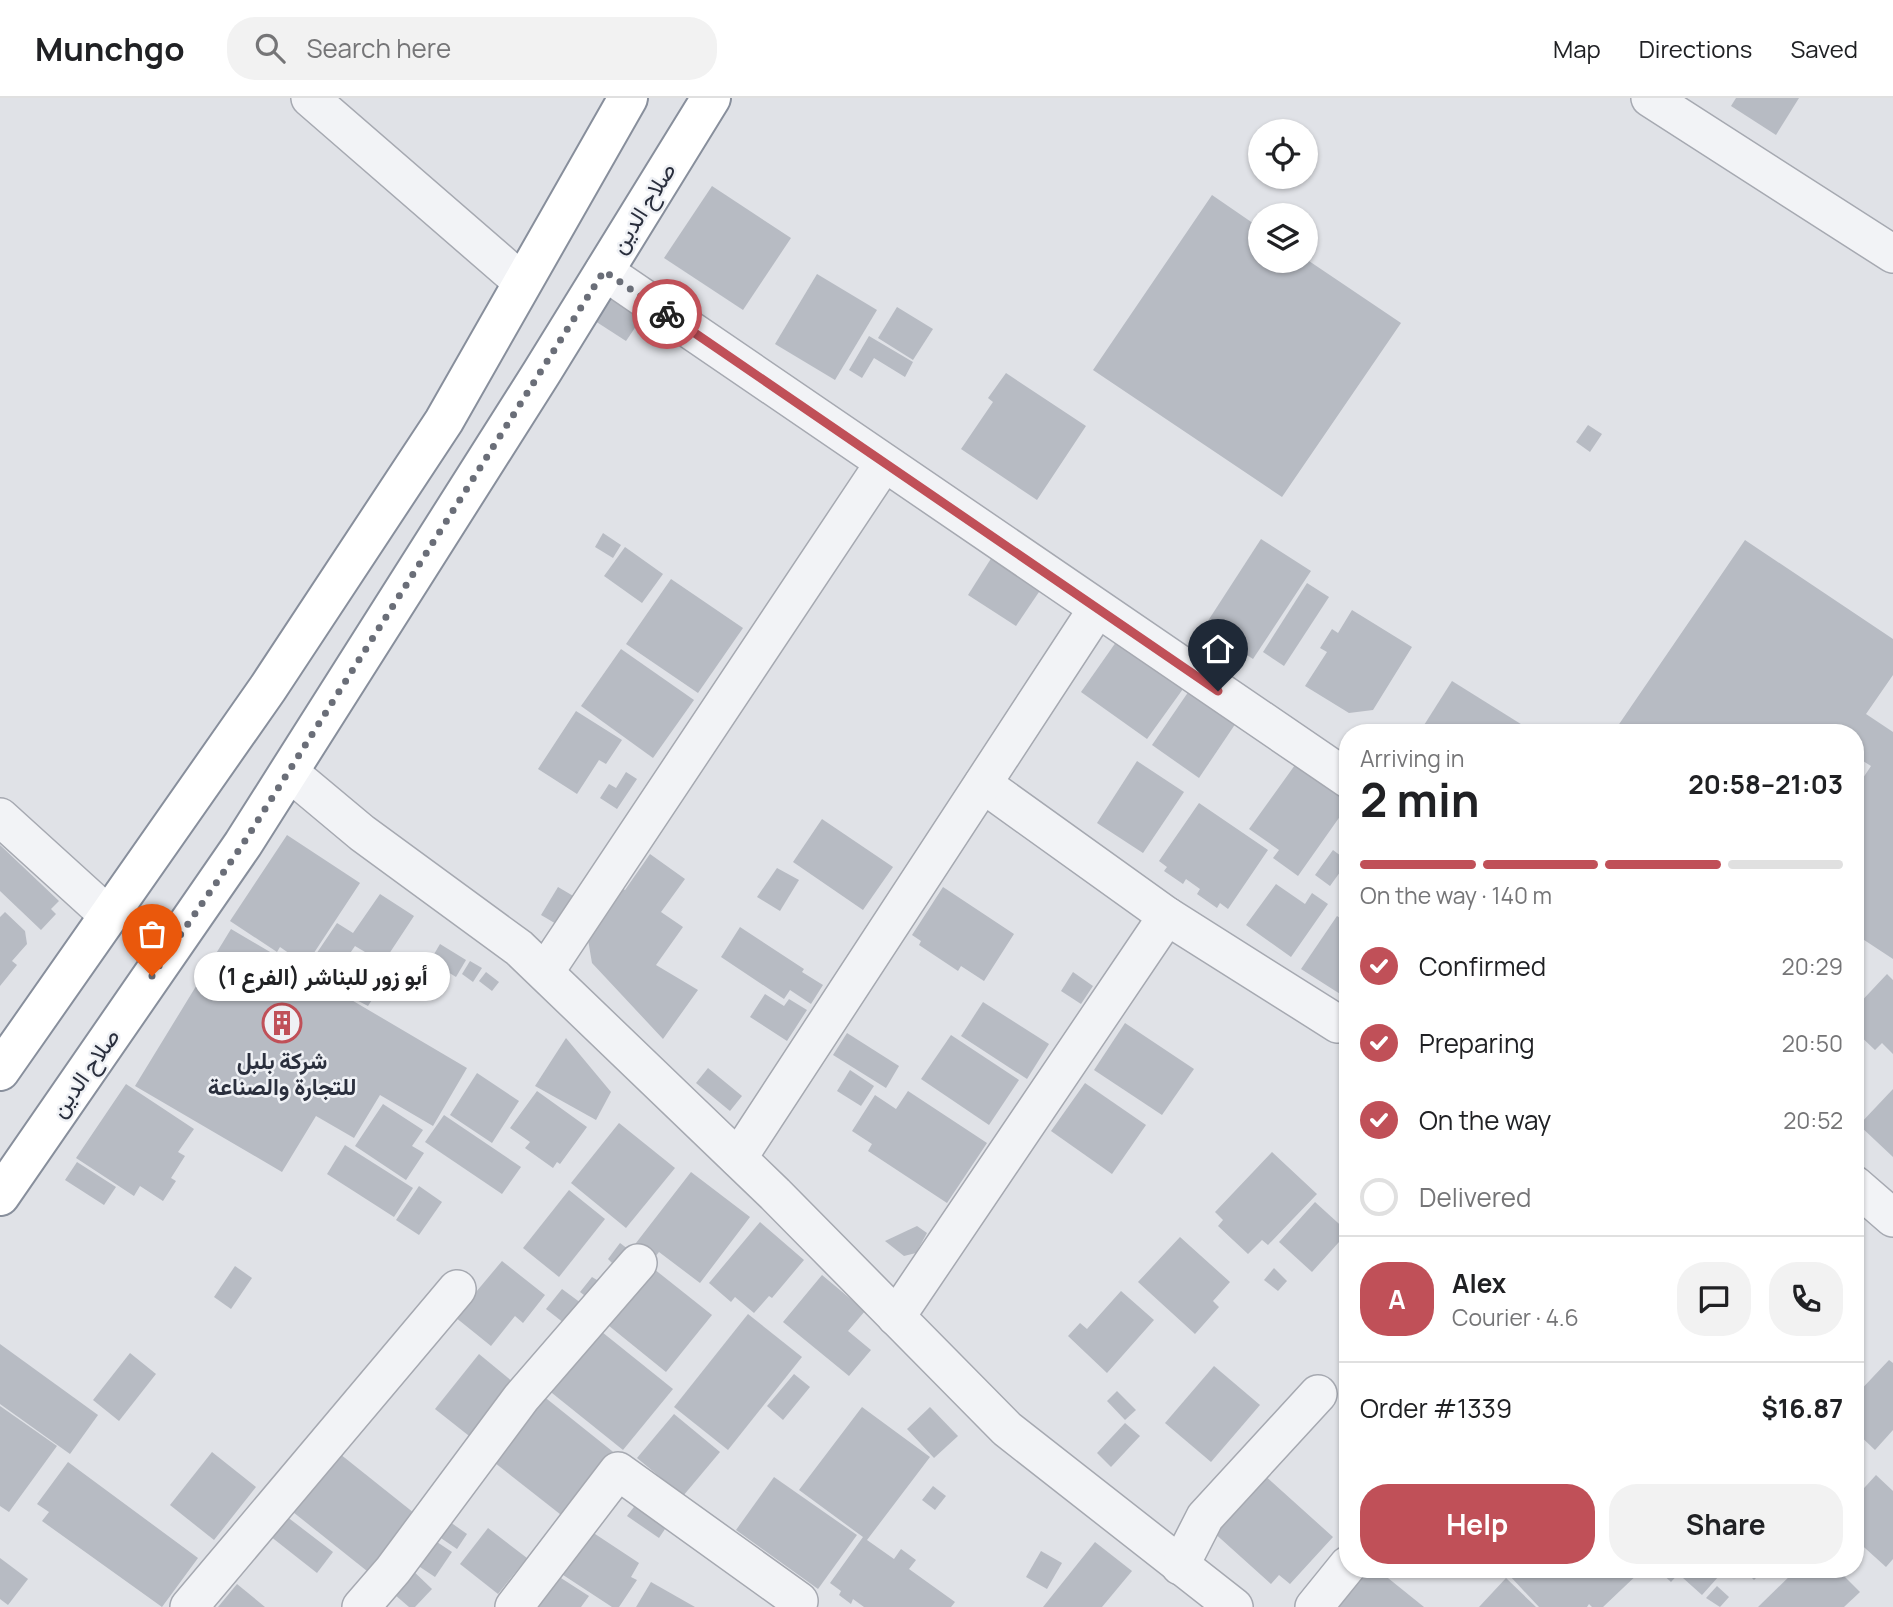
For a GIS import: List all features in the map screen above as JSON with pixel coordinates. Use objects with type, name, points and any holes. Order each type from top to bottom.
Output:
[{"type":"highway","points":[[6,1050],[109,916],[268,688],[444,421],[628,98]]},
{"type":"highway","name":"صلاح الدين","points":[[0,1196],[243,844],[710,98]]},
{"type":"street","points":[[310,98],[522,282]]},
{"type":"street","points":[[1650,98],[1893,254]]},
{"type":"street","points":[[604,271],[1339,773]]},
{"type":"street","points":[[545,972],[884,463]]},
{"type":"street","points":[[738,1158],[1097,609]]},
{"type":"street","points":[[289,772],[362,834],[519,948],[738,1158],[1006,1429],[1234,1607]]},
{"type":"street","points":[[983,784],[1167,916],[1338,1024]]},
{"type":"street","points":[[0,817],[109,916]]},
{"type":"street","points":[[896,1317],[1167,916]]},
{"type":"street","points":[[1864,1193],[1893,1218]]},
{"type":"street","points":[[361,1607],[393,1570],[521,1398],[638,1263]]},
{"type":"street","points":[[189,1607],[457,1289]]},
{"type":"street","points":[[1180,1566],[1205,1517],[1318,1394]]},
{"type":"street","points":[[514,1607],[618,1471],[799,1601]]},
{"type":"street","points":[[1314,1607],[1339,1576]]},
{"type":"building","points":[[1736,98],[1799,98],[1776,135],[1731,106]]},
{"type":"building","points":[[712,186],[791,238],[743,310],[664,258]]},
{"type":"building","points":[[1212,195],[1248,220],[1248,273],[1318,273],[1318,267],[1401,323],[1282,497],[1093,370]]},
{"type":"building","points":[[817,274],[877,310],[835,380],[775,344]]},
{"type":"building","points":[[609,298],[641,319],[626,341],[595,321]]},
{"type":"building","points":[[897,307],[933,329],[913,360],[878,338]]},
{"type":"building","points":[[869,336],[913,362],[905,377],[874,358],[862,378],[849,370]]},
{"type":"building","points":[[1006,373],[1086,426],[1037,500],[961,449],[993,402],[988,398]]},
{"type":"building","points":[[1588,425],[1602,434],[1590,452],[1576,442]]},
{"type":"building","points":[[603,533],[621,545],[613,558],[595,547]]},
{"type":"building","points":[[1261,539],[1311,571],[1253,659],[1204,627]]},
{"type":"building","points":[[1745,540],[1893,639],[1893,675],[1866,714],[1893,732],[1893,959],[1864,940],[1864,776],[1871,766],[1864,762],[1864,724],[1619,724]]},
{"type":"building","points":[[625,547],[663,574],[642,603],[604,576]]},
{"type":"building","points":[[992,557],[1041,589],[1016,626],[968,595]]},
{"type":"building","points":[[671,579],[743,628],[698,693],[626,644]]},
{"type":"building","points":[[1307,583],[1329,597],[1284,666],[1263,652]]},
{"type":"building","points":[[1352,610],[1412,647],[1373,710],[1349,713],[1305,686],[1327,652],[1320,648],[1332,629],[1338,633]]},
{"type":"building","points":[[1121,635],[1188,682],[1147,739],[1081,692]]},
{"type":"building","points":[[621,649],[694,700],[653,758],[581,706]]},
{"type":"building","points":[[1452,681],[1521,724],[1425,724]]},
{"type":"building","points":[[1193,685],[1240,717],[1199,778],[1152,745]]},
{"type":"building","points":[[576,711],[622,740],[606,764],[599,760],[577,794],[538,769]]},
{"type":"building","points":[[1300,758],[1339,784],[1339,818],[1298,876],[1273,858],[1279,850],[1249,829]]},
{"type":"building","points":[[1137,761],[1184,792],[1143,853],[1097,823]]},
{"type":"building","points":[[626,772],[637,779],[617,809],[600,798],[609,784],[616,788]]},
{"type":"building","points":[[1199,803],[1268,850],[1228,909],[1220,903],[1217,908],[1197,894],[1200,889],[1186,879],[1183,884],[1164,871],[1167,867],[1159,861]]},
{"type":"building","points":[[822,819],[893,867],[863,910],[793,862]]},
{"type":"building","points":[[287,835],[360,883],[306,965],[280,947],[277,952],[230,921]]},
{"type":"building","points":[[0,845],[59,901],[51,909],[56,914],[41,930],[0,891]]},
{"type":"building","points":[[1333,850],[1339,854],[1339,874],[1330,886],[1315,875]]},
{"type":"building","points":[[650,854],[685,879],[661,912],[683,927],[656,965],[698,990],[663,1039],[592,963],[587,934],[618,886],[625,890]]},
{"type":"building","points":[[777,868],[799,880],[780,911],[757,897]]},
{"type":"building","points":[[1276,884],[1305,904],[1312,893],[1328,904],[1291,957],[1246,925]]},
{"type":"building","points":[[558,887],[575,897],[558,925],[541,915]]},
{"type":"building","points":[[943,887],[1014,934],[984,981],[961,966],[958,971],[919,945],[921,941],[912,935]]},
{"type":"building","points":[[380,894],[414,916],[383,963],[392,969],[368,1006],[339,991],[365,952],[355,946],[329,984],[306,969],[337,923],[353,933]]},
{"type":"building","points":[[5,912],[25,931],[27,944],[12,961],[17,965],[0,986],[0,917]]},
{"type":"building","points":[[1337,916],[1339,917],[1339,993],[1301,969]]},
{"type":"building","points":[[740,927],[804,969],[802,972],[823,985],[811,1004],[790,990],[784,999],[721,957]]},
{"type":"building","name":"شركة بلبل للتجارة والصناعة","points":[[231,929],[467,1068],[433,1126],[380,1095],[354,1138],[316,1116],[282,1172],[135,1086]]},
{"type":"building","points":[[440,944],[466,960],[456,977],[430,961]]},
{"type":"building","points":[[470,961],[482,968],[473,982],[462,974]]},
{"type":"building","points":[[486,972],[499,982],[492,991],[479,981]]},
{"type":"building","points":[[1073,972],[1093,986],[1081,1004],[1061,991]]},
{"type":"building","points":[[1887,974],[1893,980],[1893,1054],[1882,1043],[1875,1050],[1864,1040],[1864,998]]},
{"type":"building","points":[[765,994],[784,1006],[789,999],[807,1010],[787,1041],[750,1017]]},
{"type":"building","points":[[983,1002],[1049,1044],[1027,1079],[961,1036]]},
{"type":"building","points":[[1125,1023],[1194,1069],[1162,1115],[1094,1070]]},
{"type":"building","points":[[847,1033],[899,1066],[886,1088],[833,1055]]},
{"type":"building","points":[[951,1035],[1019,1080],[989,1125],[921,1079]]},
{"type":"building","points":[[566,1038],[611,1092],[596,1120],[535,1086]]},
{"type":"building","points":[[708,1068],[742,1096],[730,1111],[696,1083]]},
{"type":"building","points":[[850,1070],[874,1086],[861,1106],[837,1091]]},
{"type":"building","points":[[477,1073],[519,1101],[492,1143],[450,1115]]},
{"type":"building","points":[[1085,1083],[1146,1125],[1112,1174],[1051,1131]]},
{"type":"building","points":[[126,1084],[194,1129],[178,1152],[185,1156],[171,1178],[176,1181],[163,1201],[140,1186],[134,1196],[76,1158]]},
{"type":"building","points":[[1893,1089],[1893,1157],[1864,1130],[1864,1120]]},
{"type":"building","points":[[537,1091],[587,1127],[560,1164],[557,1162],[553,1168],[525,1148],[530,1142],[510,1128]]},
{"type":"building","points":[[908,1091],[987,1143],[947,1203],[868,1151],[872,1144],[852,1131],[875,1095],[896,1109]]},
{"type":"building","points":[[383,1104],[423,1130],[412,1146],[424,1153],[406,1180],[355,1146]]},
{"type":"building","points":[[444,1115],[521,1167],[502,1194],[425,1142]]},
{"type":"building","points":[[619,1123],[675,1168],[626,1228],[571,1183]]},
{"type":"building","points":[[345,1145],[413,1188],[394,1217],[327,1174]]},
{"type":"building","points":[[1272,1152],[1317,1194],[1268,1245],[1262,1240],[1248,1254],[1218,1226],[1223,1220],[1215,1212]]},
{"type":"building","points":[[77,1162],[116,1187],[104,1205],[65,1180]]},
{"type":"building","points":[[691,1172],[750,1217],[700,1283],[659,1252],[655,1257],[636,1243]]},
{"type":"building","points":[[419,1186],[442,1202],[419,1235],[396,1220]]},
{"type":"building","points":[[569,1190],[605,1219],[559,1277],[523,1248]]},
{"type":"building","points":[[1315,1202],[1339,1224],[1339,1242],[1312,1272],[1279,1242]]},
{"type":"building","points":[[760,1222],[804,1260],[772,1298],[769,1296],[754,1313],[735,1297],[731,1302],[709,1283]]},
{"type":"building","points":[[917,1226],[927,1233],[916,1253],[904,1256],[885,1241]]},
{"type":"building","points":[[1180,1237],[1230,1282],[1213,1301],[1219,1307],[1195,1334],[1138,1282]]},
{"type":"building","points":[[620,1243],[632,1252],[592,1301],[580,1292],[592,1277],[597,1280],[612,1263],[608,1259]]},
{"type":"building","points":[[502,1261],[545,1295],[523,1323],[515,1316],[491,1346],[455,1317]]},
{"type":"building","points":[[649,1265],[712,1315],[666,1372],[603,1321]]},
{"type":"building","points":[[235,1266],[252,1278],[231,1309],[214,1297]]},
{"type":"building","points":[[1274,1268],[1287,1281],[1278,1291],[1264,1280]]},
{"type":"building","points":[[822,1275],[865,1311],[848,1331],[871,1350],[849,1376],[783,1322]]},
{"type":"building","points":[[562,1289],[585,1306],[569,1327],[546,1309]]},
{"type":"building","points":[[1121,1291],[1154,1320],[1107,1373],[1068,1336],[1080,1323],[1087,1329]]},
{"type":"building","points":[[748,1314],[802,1357],[728,1450],[674,1407]]},
{"type":"building","points":[[597,1328],[673,1389],[623,1450],[547,1389]]},
{"type":"building","points":[[0,1344],[98,1415],[70,1454],[0,1404]]},
{"type":"building","points":[[130,1353],[156,1374],[119,1421],[93,1400]]},
{"type":"building","points":[[479,1354],[519,1387],[478,1443],[435,1409]]},
{"type":"building","points":[[1889,1360],[1893,1363],[1893,1430],[1875,1450],[1864,1440],[1864,1386]]},
{"type":"building","points":[[1214,1366],[1260,1405],[1211,1462],[1165,1423]]},
{"type":"building","points":[[794,1374],[810,1387],[783,1420],[767,1406]]},
{"type":"building","points":[[1117,1391],[1136,1410],[1125,1420],[1107,1401]]},
{"type":"building","points":[[542,1395],[617,1455],[565,1518],[490,1459]]},
{"type":"building","points":[[0,1406],[57,1446],[9,1512],[0,1506]]},
{"type":"building","points":[[862,1407],[930,1457],[867,1540],[894,1559],[901,1549],[916,1560],[909,1569],[955,1602],[951,1607],[864,1607],[853,1599],[851,1604],[839,1595],[841,1591],[830,1583],[863,1537],[799,1490]]},
{"type":"building","points":[[930,1407],[958,1436],[934,1458],[907,1429]]},
{"type":"building","points":[[674,1414],[720,1452],[683,1496],[637,1458]]},
{"type":"building","points":[[1125,1423],[1140,1436],[1111,1467],[1097,1453]]},
{"type":"building","points":[[335,1450],[414,1513],[367,1571],[288,1508]]},
{"type":"building","points":[[212,1452],[256,1487],[214,1540],[170,1505]]},
{"type":"building","points":[[68,1462],[198,1558],[162,1607],[42,1521],[49,1512],[37,1504]]},
{"type":"building","points":[[1262,1473],[1333,1537],[1290,1584],[1279,1575],[1271,1584],[1211,1530]]},
{"type":"building","points":[[1876,1475],[1893,1491],[1893,1559],[1886,1567],[1864,1547],[1864,1488]]},
{"type":"building","points":[[774,1477],[857,1535],[818,1589],[736,1530]]},
{"type":"building","points":[[933,1486],[946,1496],[935,1510],[922,1500]]},
{"type":"building","points":[[640,1499],[671,1520],[659,1538],[627,1516]]},
{"type":"building","points":[[286,1516],[333,1552],[317,1573],[270,1536]]},
{"type":"building","points":[[443,1517],[467,1534],[457,1549],[432,1532]]},
{"type":"building","points":[[488,1528],[527,1558],[498,1594],[460,1564]]},
{"type":"building","points":[[586,1528],[639,1563],[631,1577],[637,1580],[619,1607],[612,1607],[557,1571]]},
{"type":"building","points":[[428,1536],[452,1552],[435,1577],[411,1561]]},
{"type":"building","points":[[1095,1542],[1132,1571],[1102,1607],[1043,1607]]},
{"type":"building","points":[[1041,1551],[1062,1563],[1047,1589],[1026,1577]]},
{"type":"building","points":[[0,1558],[28,1579],[8,1605],[0,1599]]},
{"type":"building","points":[[408,1566],[432,1589],[415,1607],[409,1607],[387,1588]]},
{"type":"building","points":[[550,1571],[589,1596],[581,1607],[534,1607]]},
{"type":"building","points":[[1349,1578],[1388,1578],[1424,1607],[1325,1607]]},
{"type":"building","points":[[1506,1578],[1536,1607],[1479,1607]]},
{"type":"building","points":[[1512,1578],[1634,1578],[1603,1607],[1592,1607],[1589,1604],[1587,1607],[1539,1607]]},
{"type":"building","points":[[1683,1578],[1717,1578],[1702,1595]]},
{"type":"building","points":[[1788,1578],[1846,1578],[1860,1592],[1844,1607],[1758,1607]]},
{"type":"building","points":[[651,1582],[695,1607],[636,1607]]},
{"type":"building","points":[[237,1584],[265,1607],[218,1607]]},
{"type":"building","points":[[1717,1586],[1729,1597],[1720,1607],[1706,1598]]},
{"type":"way so far","points":[[152,976],[243,844],[604,271],[667,314]]},
{"type":"place","name":"أبو زور للبناشر (الفرع 1)","points":[[152,976]]},
{"type":"place","name":"شركة بلبل للتجارة والصناعة","points":[[282,1023]]},
{"type":"route","points":[[667,314],[1218,691]]}]
